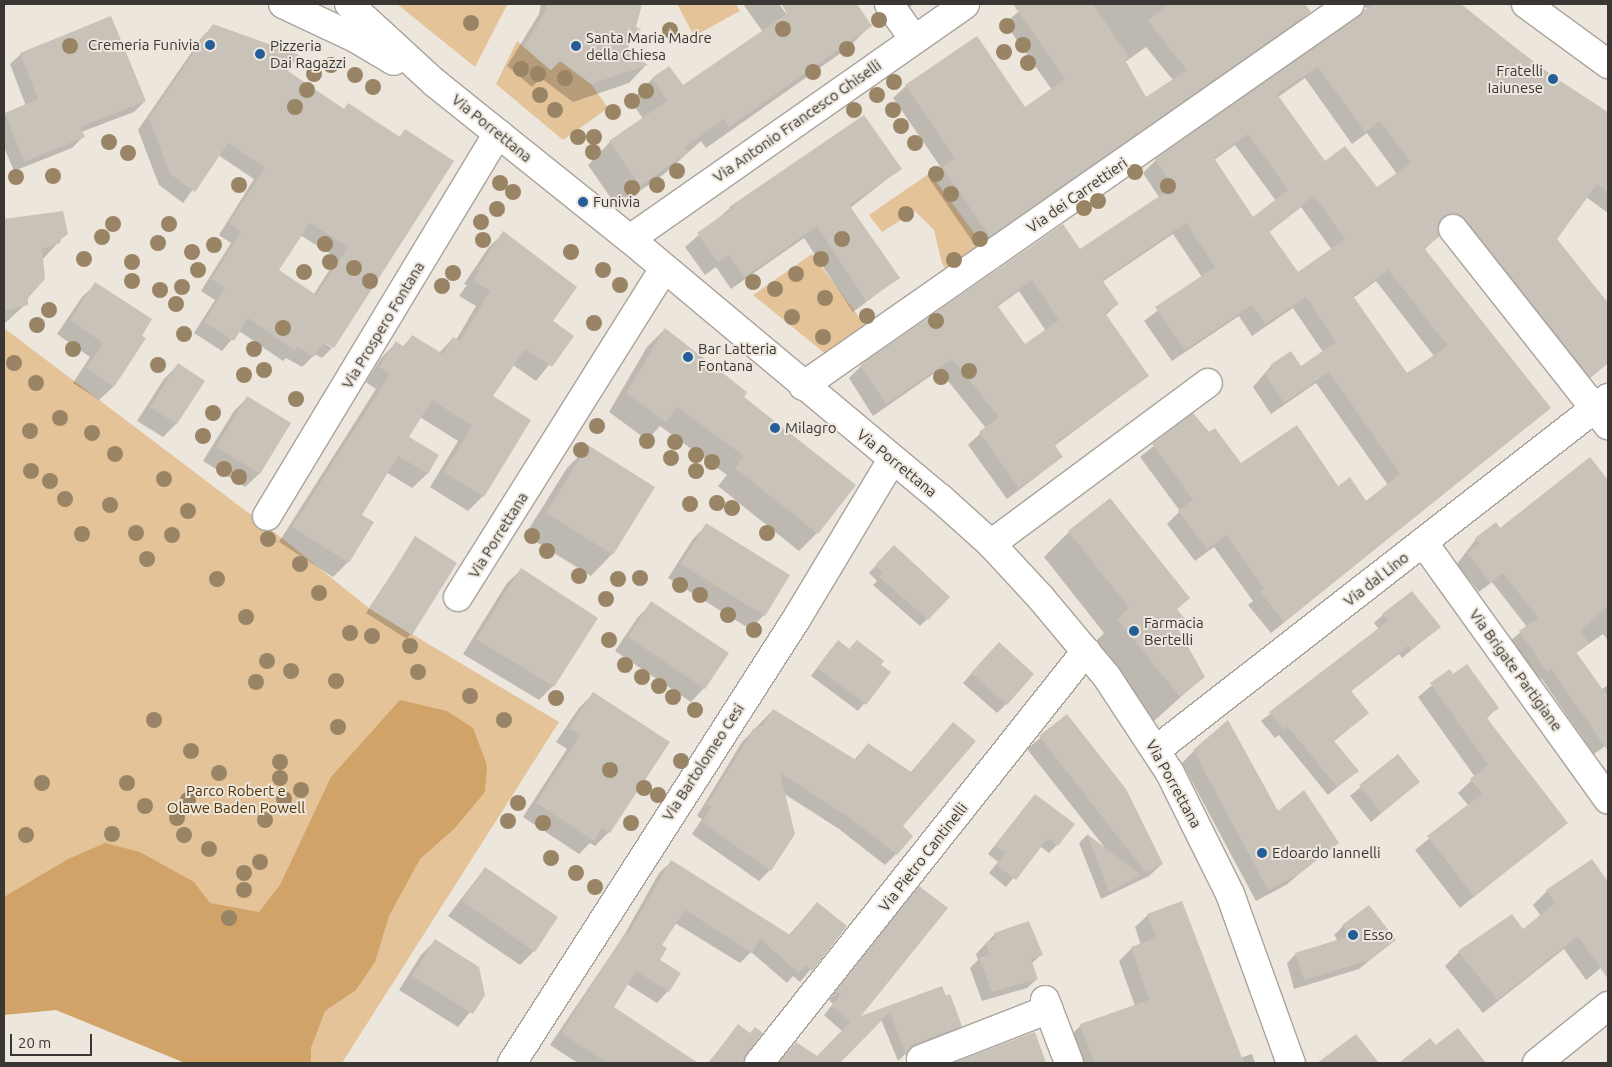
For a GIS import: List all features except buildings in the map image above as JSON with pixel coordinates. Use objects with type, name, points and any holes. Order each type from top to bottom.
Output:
[{"type":"street","name":"Via Porrettana","points":[[283,4],[355,38],[435,83]]},
{"type":"street","name":"Via Porrettana","points":[[349,4],[435,83],[630,239],[991,544],[1086,651],[1156,750],[1230,894],[1291,1063]]},
{"type":"street","points":[[889,4],[914,39]]},
{"type":"street","name":"Via Antonio Francesco Ghiselli","points":[[630,239],[965,4]]},
{"type":"street","name":"Via dei Carrettieri","points":[[804,386],[1350,4]]},
{"type":"street","points":[[1526,4],[1608,64]]},
{"type":"street","name":"Via Prospero Fontana","points":[[267,516],[498,133]]},
{"type":"street","name":"Via dal Lino","points":[[1156,750],[1423,542],[1604,411],[1453,229]]},
{"type":"street","name":"Via Porrettana","points":[[458,597],[664,269]]},
{"type":"street","points":[[991,544],[1208,383]]},
{"type":"street","name":"Via Bartolomeo Cesi","points":[[512,1063],[797,618],[892,460]]},
{"type":"street","name":"Via Brigate Partigiane","points":[[1423,542],[1608,799]]},
{"type":"street","name":"Via Pietro Cantinelli","points":[[759,1063],[1086,651]]},
{"type":"street","points":[[921,1059],[1047,1004],[1070,1063]]},
{"type":"street","points":[[1537,1063],[1608,1006]]},
{"type":"green space","points":[[397,4],[505,4],[507,5],[475,67]]},
{"type":"green space","points":[[677,4],[736,4],[740,11],[694,36]]},
{"type":"green space","points":[[517,41],[550,70],[560,61],[591,84],[608,108],[563,140],[496,84]]},
{"type":"green space","points":[[930,173],[985,248],[948,273],[942,263],[934,230],[915,211],[882,232],[869,215]]},
{"type":"green space","points":[[812,254],[867,328],[828,356],[753,295]]},
{"type":"green space","name":"Parco Robert e Olawe Baden Powell","points":[[4,328],[283,539],[370,609],[559,722],[342,1063],[214,1063],[73,1000],[4,996]]},
{"type":"shaded area","points":[[400,700],[447,711],[473,728],[487,765],[485,792],[454,829],[420,859],[389,916],[375,962],[356,990],[325,1011],[311,1048],[311,1063],[185,1063],[56,1010],[4,1015],[4,897],[68,859],[105,843],[140,852],[194,882],[210,903],[259,912],[280,885],[331,777]]},
{"type":"place","name":"Cremeria Funivia","points":[[210,45]]},
{"type":"place","name":"Santa Maria Madre della Chiesa","points":[[576,46]]},
{"type":"place","name":"Pizzeria Dai Ragazzi","points":[[260,54]]},
{"type":"place","name":"Fratelli Iaiunese","points":[[1553,79]]},
{"type":"place","name":"Funivia","points":[[583,202]]},
{"type":"place","name":"Bar Latteria Fontana","points":[[688,357]]},
{"type":"place","name":"Milagro","points":[[775,428]]},
{"type":"place","name":"Farmacia Bertelli","points":[[1134,631]]},
{"type":"place","name":"Edoardo Iannelli","points":[[1262,853]]},
{"type":"place","name":"Esso","points":[[1353,935]]}]
